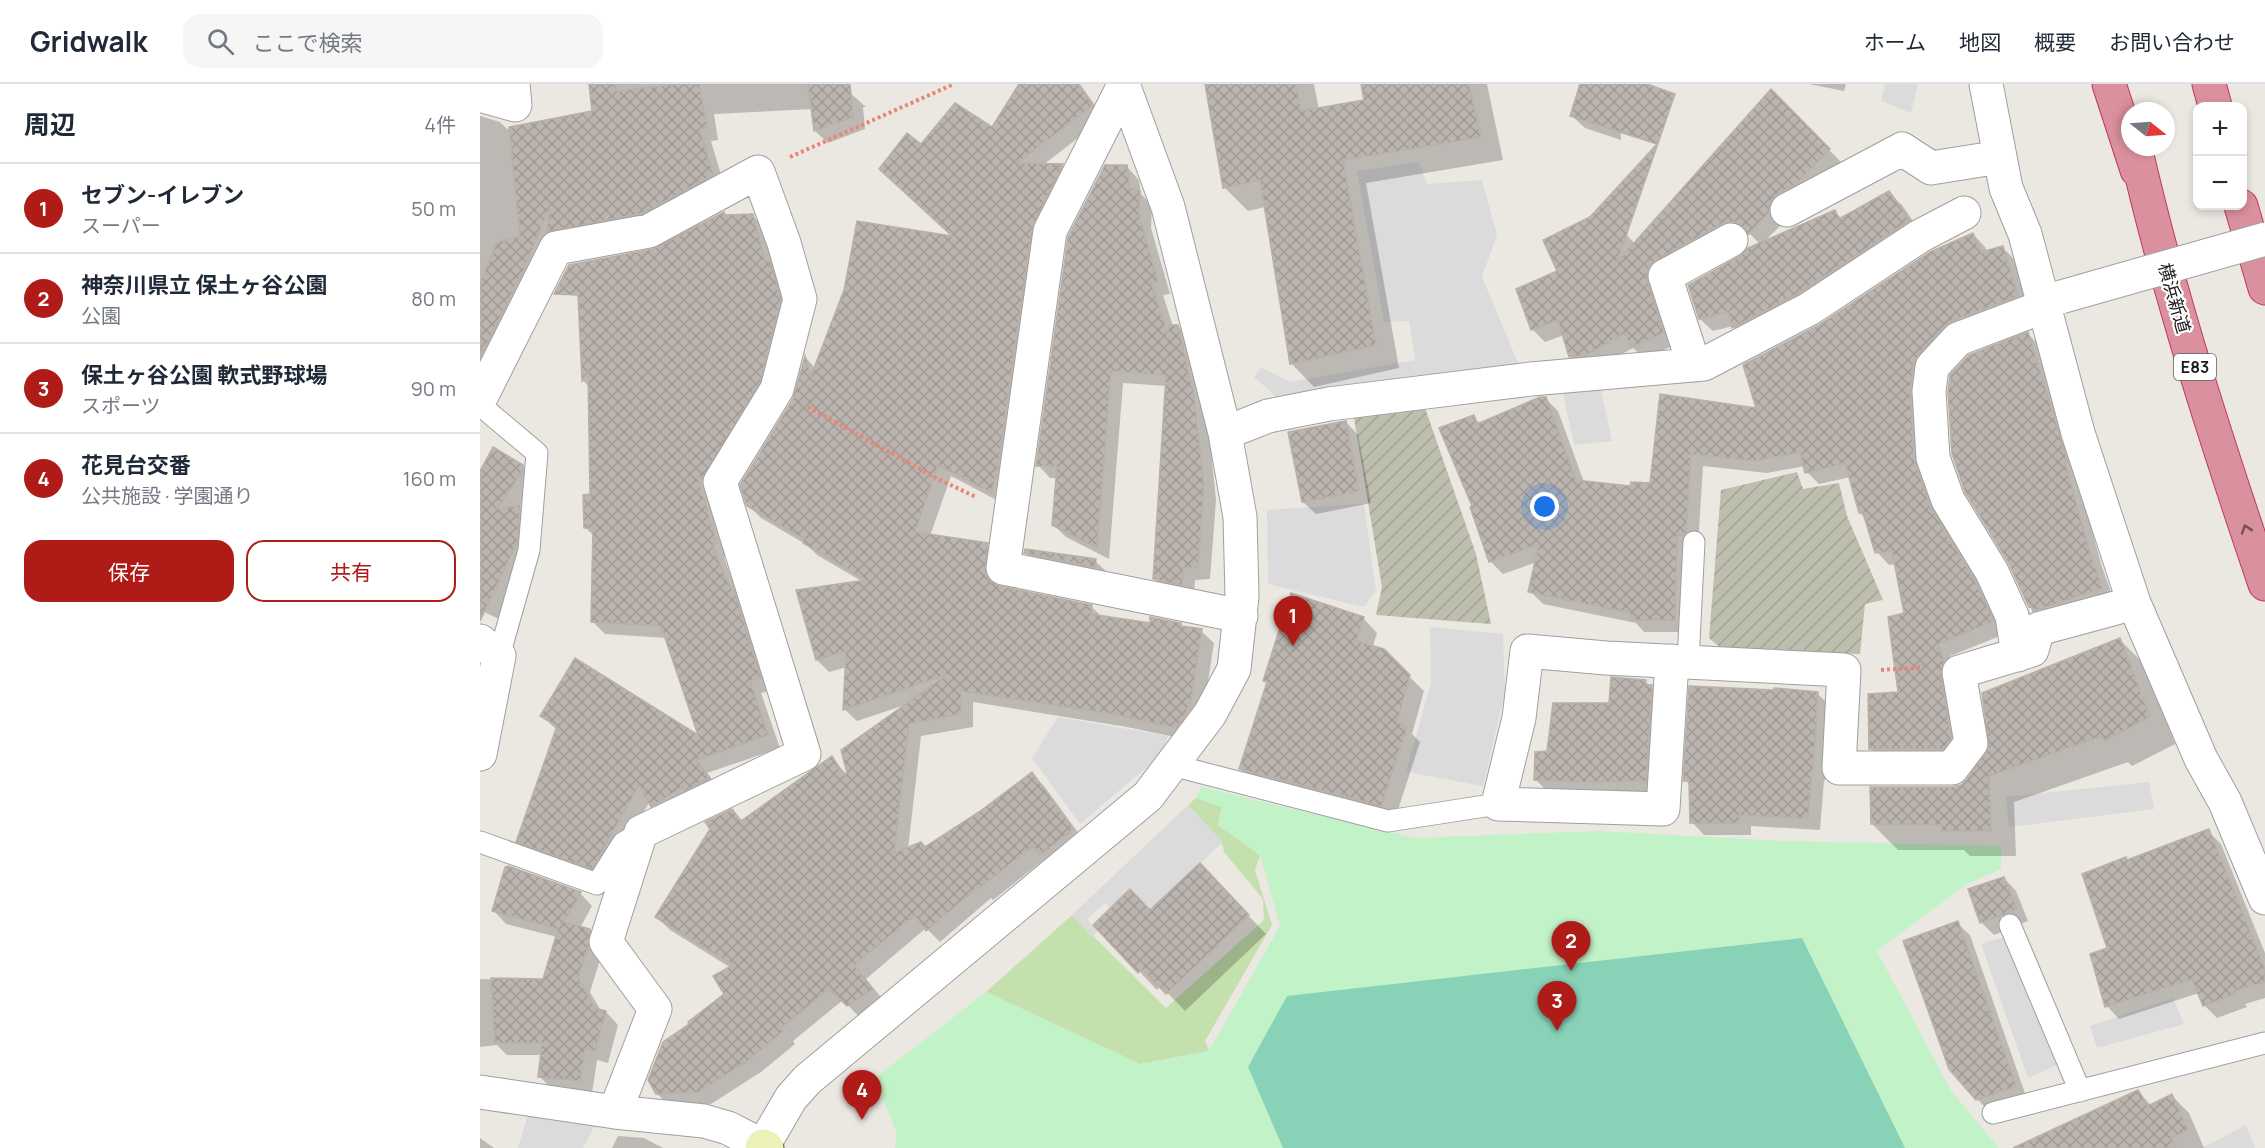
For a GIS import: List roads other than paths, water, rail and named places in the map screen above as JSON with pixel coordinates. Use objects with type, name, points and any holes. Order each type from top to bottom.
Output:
[{"type":"highway","points":[[2109,84],[2150,212]]},
{"type":"highway","points":[[2121,84],[2125,102]]},
{"type":"highway","points":[[2209,84],[2214,102]]},
{"type":"highway","name":"横浜新道","points":[[2137,156],[2150,212],[2220,450],[2265,584]]},
{"type":"highway","points":[[2242,210],[2265,288]]},
{"type":"street","points":[[480,95],[515,105],[513,84]]},
{"type":"street","points":[[480,1092],[615,1112],[704,1121],[728,1128],[764,1147],[791,1098],[807,1080],[1148,796],[1210,714],[1233,669],[1241,616],[1240,517],[1225,433],[1168,207],[1123,84]]},
{"type":"street","points":[[1123,84],[1050,231],[1003,568],[1241,616]]},
{"type":"street","points":[[1225,433],[1268,416],[1329,404],[1531,379],[1704,364],[1809,309],[1920,236],[1986,200],[2000,157],[1986,84]]},
{"type":"street","points":[[1787,210],[1902,149],[1931,168],[2000,157]]},
{"type":"street","points":[[480,399],[556,248],[650,231],[766,168],[800,299],[777,389],[720,482],[804,754],[641,832],[606,942],[655,1009],[615,1112]]},
{"type":"street","points":[[1986,200],[2034,237],[2053,301],[2078,433],[2134,603],[2201,759],[2225,802],[2265,898]]},
{"type":"street","points":[[2018,655],[2012,616],[1992,572],[1948,500],[1933,458],[1929,391],[1932,367],[1958,339],[2053,301],[2265,239]]},
{"type":"street","points":[[1694,365],[1665,276],[1731,240]]},
{"type":"street","points":[[1680,662],[1663,809],[1498,804],[1519,718],[1527,651],[1680,662],[1844,670],[1839,768],[1952,768],[1971,743],[1959,672],[2032,651],[2038,629],[2134,603]]},
{"type":"street","points":[[480,753],[489,648]]},
{"type":"lane","points":[[480,405],[537,453],[529,550],[489,648]]},
{"type":"lane","points":[[1680,662],[1694,542]]},
{"type":"lane","points":[[1172,765],[1388,821],[1498,804]]},
{"type":"lane","points":[[480,842],[597,884],[623,843],[641,832]]},
{"type":"lane","points":[[2010,925],[2080,1091]]},
{"type":"lane","points":[[1993,1113],[2265,1043]]},
{"type":"place","name":"セブン-イレブン","points":[[1293,646]]},
{"type":"place","name":"神奈川県立 保土ヶ谷公園","points":[[1571,971]]},
{"type":"place","name":"保土ヶ谷公園 軟式野球場","points":[[1557,1031]]},
{"type":"place","name":"花見台交番","points":[[862,1120]]}]
